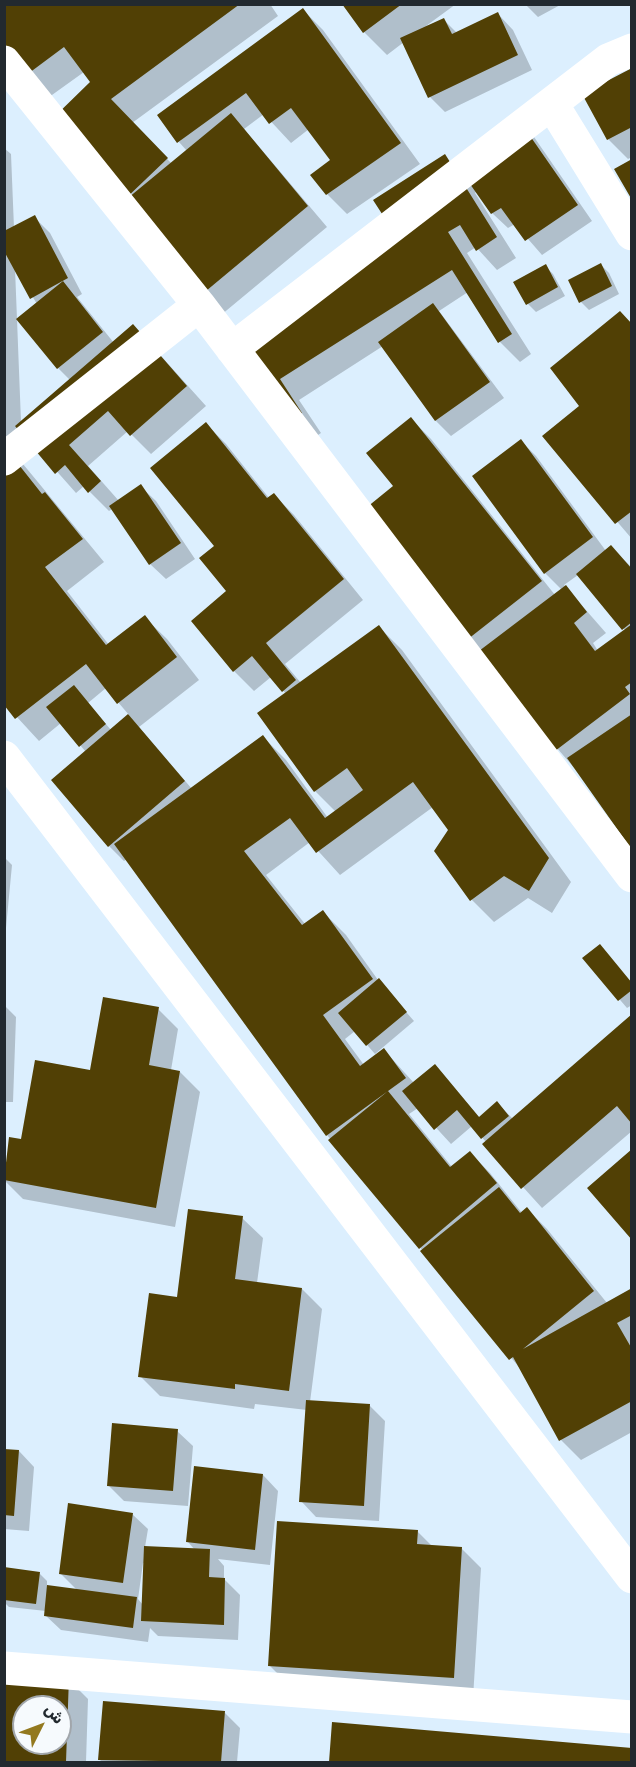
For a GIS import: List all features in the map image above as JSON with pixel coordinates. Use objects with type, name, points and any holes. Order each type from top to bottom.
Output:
[{"type":"street","points":[[232,349],[608,60],[632,50]]},
{"type":"street","points":[[4,62],[199,305],[632,876]]},
{"type":"street","points":[[552,104],[632,234]]},
{"type":"street","points":[[4,459],[199,305]]},
{"type":"street","points":[[4,757],[632,1577]]},
{"type":"street","points":[[4,1668],[632,1717]]},
{"type":"building","points":[[4,4],[240,4],[111,99],[168,158],[122,202],[47,124],[90,82],[64,47],[21,79],[4,56]]},
{"type":"building","points":[[342,4],[402,4],[363,33]]},
{"type":"building","points":[[303,8],[401,143],[326,195],[310,175],[330,160],[291,108],[269,124],[246,93],[177,143],[157,115]]},
{"type":"building","points":[[498,12],[518,55],[428,98],[400,38],[444,18],[452,34]]},
{"type":"building","points":[[632,68],[632,127],[607,140],[582,94]]},
{"type":"building","points":[[231,113],[308,206],[188,306],[111,212]]},
{"type":"building","points":[[519,120],[578,205],[525,241],[501,208],[491,214],[456,164]]},
{"type":"building","points":[[445,154],[497,237],[476,251],[460,225],[448,232],[512,334],[498,343],[452,270],[280,379],[302,413],[282,426],[229,343],[397,237],[373,200]]},
{"type":"building","points":[[632,159],[632,200],[614,169]]},
{"type":"building","points":[[35,215],[68,278],[30,299],[4,251],[4,231]]},
{"type":"building","points":[[601,263],[612,286],[579,303],[568,280]]},
{"type":"building","points":[[546,264],[558,287],[526,305],[513,282]]},
{"type":"building","points":[[63,281],[103,332],[57,369],[16,319]]},
{"type":"building","points":[[433,303],[490,382],[435,421],[378,342]]},
{"type":"building","points":[[620,311],[632,324],[632,511],[615,524],[542,436],[579,406],[550,368]]},
{"type":"building","points":[[133,324],[187,386],[130,436],[108,411],[69,445],[101,481],[88,493],[65,465],[55,474],[15,426]]},
{"type":"building","points":[[411,417],[542,581],[463,643],[361,512],[393,486],[366,453]]},
{"type":"building","points":[[206,422],[267,498],[274,493],[344,579],[266,643],[296,680],[282,692],[252,656],[233,672],[191,621],[226,591],[199,558],[214,546],[150,468]]},
{"type":"building","points":[[521,439],[593,537],[544,574],[472,476]]},
{"type":"building","points":[[4,446],[42,494],[45,492],[83,539],[45,567],[106,645],[145,615],[177,657],[117,704],[86,664],[15,719],[4,705]]},
{"type":"building","points":[[141,484],[181,543],[149,565],[109,506]]},
{"type":"building","points":[[611,545],[632,569],[632,622],[622,630],[576,574]]},
{"type":"building","points":[[566,585],[587,612],[574,623],[595,651],[632,624],[632,682],[625,687],[630,694],[555,751],[479,651]]},
{"type":"building","points":[[379,625],[549,858],[529,891],[504,876],[470,901],[434,851],[448,830],[413,782],[316,853],[290,818],[244,851],[302,925],[323,910],[373,979],[323,1015],[360,1066],[384,1048],[406,1078],[326,1136],[114,844],[263,735],[325,818],[363,790],[347,768],[314,792],[257,713]]},
{"type":"building","points":[[74,685],[106,724],[79,747],[46,707]]},
{"type":"building","points":[[128,714],[185,781],[108,847],[51,780]]},
{"type":"building","points":[[632,714],[632,850],[567,758]]},
{"type":"building","points":[[600,944],[632,983],[632,990],[618,1001],[582,958]]},
{"type":"building","points":[[379,978],[407,1012],[366,1046],[338,1013]]},
{"type":"building","points":[[103,997],[159,1007],[149,1065],[180,1071],[156,1208],[4,1180],[9,1137],[21,1139],[35,1060],[90,1070]]},
{"type":"building","points":[[632,1014],[632,1124],[617,1106],[521,1189],[482,1144]]},
{"type":"building","points":[[435,1064],[479,1117],[497,1101],[509,1116],[481,1139],[457,1110],[434,1130],[402,1091]]},
{"type":"building","points":[[388,1091],[450,1167],[470,1151],[497,1183],[419,1249],[328,1140]]},
{"type":"building","points":[[632,1149],[632,1240],[587,1188]]},
{"type":"building","points":[[499,1187],[520,1213],[527,1207],[594,1291],[523,1349],[632,1288],[632,1315],[617,1323],[632,1349],[632,1401],[559,1441],[513,1357],[509,1360],[420,1251]]},
{"type":"building","points":[[188,1209],[243,1216],[235,1279],[302,1288],[289,1391],[235,1384],[235,1389],[138,1377],[149,1293],[177,1297]]},
{"type":"building","points":[[306,1400],[370,1404],[364,1506],[299,1502]]},
{"type":"building","points":[[112,1423],[178,1429],[173,1491],[107,1486]]},
{"type":"building","points":[[4,1449],[19,1450],[14,1516],[4,1515]]},
{"type":"building","points":[[194,1466],[263,1474],[255,1550],[186,1542]]},
{"type":"building","points":[[68,1503],[133,1513],[123,1583],[59,1574]]},
{"type":"building","points":[[277,1521],[418,1530],[417,1544],[462,1547],[454,1678],[268,1666]]},
{"type":"building","points":[[144,1546],[210,1549],[209,1577],[225,1578],[224,1625],[141,1621]]},
{"type":"building","points":[[4,1567],[40,1572],[36,1604],[4,1600]]},
{"type":"building","points":[[47,1585],[137,1597],[133,1628],[44,1616]]},
{"type":"building","points":[[4,1674],[69,1677],[68,1695],[12,1695],[12,1755],[66,1755],[66,1762],[4,1762]]},
{"type":"building","points":[[103,1701],[225,1711],[221,1762],[98,1760]]},
{"type":"building","points":[[332,1722],[632,1748],[632,1762],[329,1762]]}]
